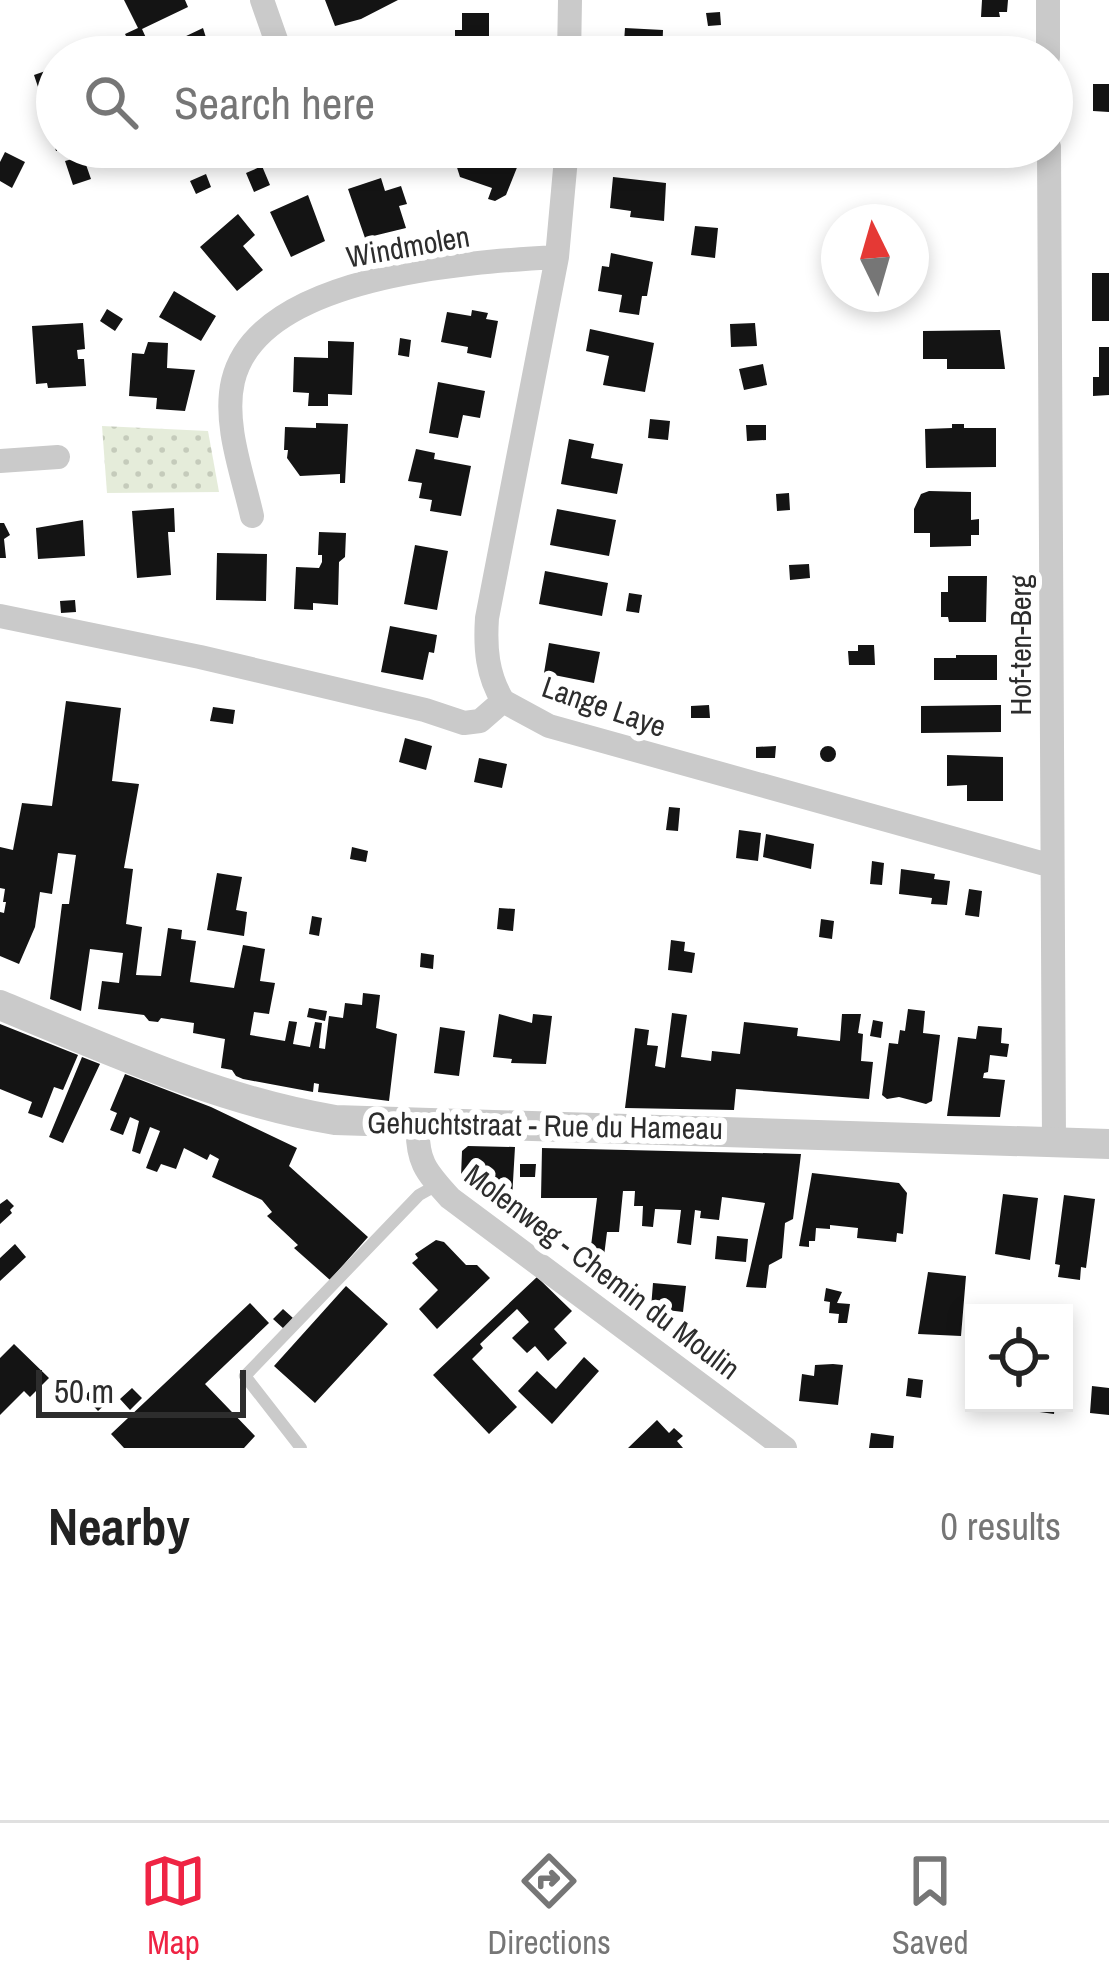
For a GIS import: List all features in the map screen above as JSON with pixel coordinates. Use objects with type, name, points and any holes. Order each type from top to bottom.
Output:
[{"type":"street","points":[[262,0],[275,36]]},
{"type":"street","points":[[568,36],[569,0]]},
{"type":"street","points":[[1048,0],[1048,36]]},
{"type":"street","points":[[503,701],[494,688],[485,650],[487,618],[556,257],[565,168]]},
{"type":"street","name":"Hof-ten-Berg","points":[[1049,168],[1054,1142]]},
{"type":"street","name":"Windmolen","points":[[252,517],[231,421],[232,385],[242,353],[266,326],[356,283],[556,257]]},
{"type":"street","points":[[0,461],[58,457]]},
{"type":"street","name":"Lange Laye","points":[[0,616],[425,710],[464,724],[480,721],[503,701],[549,726],[1052,866]]},
{"type":"street","name":"Gehuchtstraat - Rue du Hameau","points":[[0,1006],[197,1084],[279,1111],[335,1120],[1109,1144]]},
{"type":"street","name":"Molenweg - Chemin du Moulin","points":[[418,1123],[418,1155],[449,1198],[785,1448]]},
{"type":"lane","points":[[302,1448],[245,1376],[419,1196],[437,1184]]},
{"type":"green space","points":[[102,426],[208,431],[219,492],[107,493]]},
{"type":"building","points":[[124,0],[185,0],[188,7],[142,29],[145,36],[126,36],[138,28]]},
{"type":"building","points":[[325,0],[398,0],[335,26]]},
{"type":"building","points":[[982,0],[1008,0],[1007,12],[981,17]]},
{"type":"building","points":[[720,12],[721,25],[708,26],[706,13]]},
{"type":"building","points":[[462,13],[489,13],[489,36],[455,36],[455,30],[462,30]]},
{"type":"building","points":[[625,28],[663,30],[663,36],[624,36]]},
{"type":"building","points":[[1093,84],[1109,84],[1109,112],[1093,111]]},
{"type":"building","points":[[5,152],[25,162],[12,188],[0,181]]},
{"type":"building","points":[[67,168],[87,168],[91,179],[73,185]]},
{"type":"building","points":[[263,168],[270,185],[254,192],[246,173]]},
{"type":"building","points":[[457,168],[517,168],[506,195],[495,201],[488,199],[492,188],[460,177]]},
{"type":"building","points":[[206,174],[211,187],[196,194],[190,181]]},
{"type":"building","points":[[613,177],[666,183],[664,221],[630,217],[631,211],[610,208]]},
{"type":"building","points":[[381,178],[385,191],[401,186],[407,204],[399,206],[406,228],[365,238],[348,189]]},
{"type":"building","points":[[308,195],[325,241],[291,257],[270,212]]},
{"type":"building","points":[[238,214],[255,235],[243,246],[263,270],[237,291],[200,247]]},
{"type":"building","points":[[695,226],[718,228],[715,258],[691,255]]},
{"type":"building","points":[[611,253],[653,262],[639,315],[619,312],[622,295],[598,291],[602,266],[609,267]]},
{"type":"building","points":[[1092,273],[1109,273],[1109,321],[1092,321]]},
{"type":"building","points":[[174,291],[216,316],[201,341],[159,317]]},
{"type":"building","points":[[107,309],[123,319],[115,331],[100,321]]},
{"type":"building","points":[[472,310],[498,321],[491,358],[441,342],[447,312],[471,316]]},
{"type":"building","points":[[83,323],[85,349],[77,350],[78,359],[84,359],[86,386],[36,384],[32,326]]},
{"type":"building","points":[[755,323],[757,346],[731,347],[730,324]]},
{"type":"building","points":[[590,329],[654,343],[645,392],[603,385],[609,356],[586,351]]},
{"type":"building","points":[[1000,330],[1005,369],[947,369],[947,359],[923,359],[923,331]]},
{"type":"building","points":[[400,338],[411,340],[409,357],[398,355]]},
{"type":"building","points":[[328,341],[354,342],[352,395],[328,394],[328,406],[308,406],[309,393],[293,392],[294,357],[328,358]]},
{"type":"building","points":[[148,342],[168,343],[167,368],[195,370],[185,411],[156,409],[157,398],[129,396],[132,353],[144,354]]},
{"type":"building","points":[[1099,347],[1109,347],[1109,395],[1093,396],[1093,377],[1099,377]]},
{"type":"building","points":[[763,364],[767,385],[744,390],[739,369]]},
{"type":"building","points":[[438,382],[485,391],[480,418],[463,415],[458,438],[429,433]]},
{"type":"building","points":[[650,419],[670,421],[668,440],[648,438]]},
{"type":"building","points":[[316,423],[348,424],[345,483],[340,483],[340,474],[300,476],[287,458],[285,427],[316,428]]},
{"type":"building","points":[[952,424],[996,428],[996,467],[926,468],[925,429],[952,428]]},
{"type":"building","points":[[746,425],[766,425],[766,440],[747,441]]},
{"type":"building","points":[[569,439],[594,444],[591,458],[623,464],[617,494],[561,484]]},
{"type":"building","points":[[416,449],[435,453],[434,459],[471,466],[461,516],[430,511],[432,500],[419,498],[422,483],[408,481]]},
{"type":"building","points":[[971,492],[971,520],[979,519],[979,535],[971,535],[971,546],[930,547],[930,533],[914,533],[914,509],[921,494]]},
{"type":"building","points":[[789,493],[790,510],[777,511],[776,494]]},
{"type":"building","points":[[174,508],[175,532],[168,532],[171,575],[137,578],[132,511]]},
{"type":"building","points":[[557,509],[616,520],[609,556],[550,545]]},
{"type":"building","points":[[83,520],[85,556],[38,559],[36,528]]},
{"type":"building","points":[[0,523],[10,535],[4,539],[6,558],[0,558]]},
{"type":"building","points":[[319,532],[346,533],[345,557],[339,562],[338,605],[313,603],[313,610],[294,609],[296,567],[319,568],[322,562]]},
{"type":"building","points":[[415,545],[448,551],[437,610],[404,604]]},
{"type":"building","points":[[217,553],[267,554],[266,601],[216,600]]},
{"type":"building","points":[[809,564],[810,578],[790,580],[789,565]]},
{"type":"building","points":[[545,571],[608,583],[602,616],[539,604]]},
{"type":"building","points":[[948,576],[987,576],[986,622],[949,622],[948,617],[941,617],[941,592],[948,592]]},
{"type":"building","points":[[629,593],[642,595],[639,613],[626,611]]},
{"type":"building","points":[[75,600],[76,612],[61,613],[60,601]]},
{"type":"building","points":[[390,626],[437,635],[423,680],[381,672]]},
{"type":"building","points":[[549,643],[600,652],[594,683],[544,673]]},
{"type":"building","points":[[858,645],[874,645],[875,665],[849,665],[848,651],[858,651]]},
{"type":"building","points":[[997,655],[997,680],[934,680],[934,658]]},
{"type":"building","points":[[66,701],[121,708],[112,781],[139,784],[124,868],[133,869],[126,924],[142,927],[136,975],[161,976],[168,928],[182,930],[181,939],[196,941],[190,982],[234,988],[243,945],[265,949],[260,981],[275,983],[269,1014],[254,1012],[250,1035],[285,1041],[289,1021],[297,1022],[293,1044],[310,1047],[315,1022],[322,1023],[319,1048],[325,1049],[329,1016],[343,1018],[345,1003],[362,1005],[363,993],[380,995],[376,1028],[397,1034],[389,1101],[318,1092],[319,1084],[314,1083],[313,1092],[243,1079],[221,1068],[225,1039],[193,1033],[194,1023],[149,1021],[144,1015],[98,1009],[102,981],[119,983],[123,953],[90,949],[81,1011],[50,999],[62,904],[69,904],[76,855],[58,853],[52,894],[40,892],[35,927],[19,964],[0,956],[0,912],[4,913],[6,902],[5,889],[0,888],[0,847],[13,850],[22,803],[52,806]]},
{"type":"building","points":[[709,705],[710,718],[691,718],[691,706]]},
{"type":"building","points":[[1001,705],[1001,732],[921,733],[921,706]]},
{"type":"building","points":[[213,707],[235,710],[233,724],[210,721]]},
{"type":"building","points":[[405,738],[432,746],[426,770],[399,762]]},
{"type":"building","points":[[776,746],[775,758],[756,758],[756,747]]},
{"type":"building","points":[[828,746],[836,754],[828,762],[820,754]]},
{"type":"building","points":[[947,755],[1003,757],[1003,801],[967,801],[967,785],[947,786]]},
{"type":"building","points":[[479,758],[507,764],[502,788],[474,782]]},
{"type":"building","points":[[669,807],[680,808],[678,831],[666,830]]},
{"type":"building","points":[[739,830],[761,833],[758,861],[736,858]]},
{"type":"building","points":[[766,834],[814,844],[811,869],[763,857]]},
{"type":"building","points":[[352,847],[368,851],[366,862],[350,859]]},
{"type":"building","points":[[872,861],[884,863],[882,885],[870,884]]},
{"type":"building","points":[[901,869],[950,881],[947,905],[899,894]]},
{"type":"building","points":[[217,873],[242,877],[236,910],[247,912],[244,936],[207,930]]},
{"type":"building","points":[[969,889],[982,891],[979,917],[965,915]]},
{"type":"building","points":[[499,908],[515,909],[513,931],[497,929]]},
{"type":"building","points":[[312,916],[322,918],[319,936],[309,934]]},
{"type":"building","points":[[821,919],[834,921],[832,939],[819,937]]},
{"type":"building","points":[[671,940],[685,942],[684,951],[695,953],[692,973],[668,970]]},
{"type":"building","points":[[421,953],[434,955],[433,969],[420,967]]},
{"type":"building","points":[[309,1008],[327,1011],[325,1021],[307,1017]]},
{"type":"building","points":[[908,1009],[925,1011],[923,1033],[940,1035],[932,1101],[926,1104],[882,1095],[889,1043],[898,1044]]},
{"type":"building","points":[[672,1013],[687,1015],[681,1057],[711,1061],[712,1051],[740,1054],[744,1022],[798,1028],[797,1036],[840,1041],[842,1014],[861,1014],[861,1061],[873,1062],[869,1099],[736,1089],[734,1110],[625,1108],[635,1028],[649,1030],[647,1045],[658,1046],[655,1066],[665,1068]]},
{"type":"building","points":[[499,1014],[532,1023],[533,1014],[552,1016],[546,1064],[493,1057]]},
{"type":"building","points":[[873,1020],[883,1022],[881,1038],[870,1036]]},
{"type":"building","points":[[0,1024],[78,1055],[63,1090],[54,1087],[42,1118],[28,1113],[32,1102],[0,1089]]},
{"type":"building","points":[[978,1026],[1002,1028],[1001,1043],[1009,1044],[1007,1057],[990,1055],[983,1078],[1005,1080],[1000,1117],[947,1116],[958,1037],[976,1039]]},
{"type":"building","points":[[440,1027],[465,1031],[459,1076],[434,1073]]},
{"type":"building","points":[[82,1057],[100,1064],[63,1143],[49,1137]]},
{"type":"building","points":[[125,1074],[211,1107],[297,1148],[289,1166],[368,1237],[330,1280],[294,1248],[298,1245],[267,1216],[272,1212],[262,1200],[212,1177],[219,1159],[210,1154],[207,1160],[184,1148],[176,1169],[161,1164],[157,1172],[146,1168],[160,1131],[150,1127],[140,1154],[132,1151],[139,1121],[130,1117],[123,1135],[110,1130],[117,1113],[110,1110]]},
{"type":"building","points":[[468,1146],[515,1147],[511,1216],[461,1177],[462,1151]]},
{"type":"building","points":[[542,1148],[801,1154],[793,1219],[785,1223],[782,1258],[769,1265],[766,1288],[746,1287],[765,1203],[722,1197],[719,1220],[700,1218],[701,1211],[695,1210],[691,1245],[677,1243],[681,1210],[655,1209],[653,1227],[642,1226],[643,1206],[634,1206],[635,1191],[623,1191],[619,1232],[607,1232],[604,1256],[590,1254],[597,1198],[541,1198]]},
{"type":"building","points":[[520,1164],[536,1164],[535,1177],[520,1177]]},
{"type":"building","points":[[812,1173],[899,1183],[907,1193],[903,1234],[897,1233],[896,1242],[857,1238],[858,1228],[830,1225],[830,1229],[816,1228],[809,1247],[799,1246]]},
{"type":"building","points":[[1003,1194],[1038,1198],[1030,1260],[995,1254]]},
{"type":"building","points":[[1064,1195],[1095,1199],[1086,1268],[1081,1267],[1080,1280],[1058,1277],[1060,1265],[1055,1264]]},
{"type":"building","points":[[7,1199],[14,1206],[0,1224],[0,1204]]},
{"type":"building","points":[[717,1236],[748,1239],[746,1262],[715,1259]]},
{"type":"building","points":[[436,1240],[490,1278],[437,1329],[419,1309],[438,1290],[412,1263],[418,1258],[415,1254]]},
{"type":"building","points":[[15,1244],[26,1257],[0,1281],[0,1258]]},
{"type":"building","points":[[928,1272],[966,1276],[961,1336],[918,1334]]},
{"type":"building","points":[[537,1277],[572,1311],[554,1329],[567,1343],[548,1361],[535,1346],[527,1353],[512,1338],[529,1322],[517,1309],[480,1344],[483,1348],[472,1359],[517,1407],[489,1434],[433,1375]]},
{"type":"building","points":[[653,1283],[686,1286],[683,1312],[651,1308]]},
{"type":"building","points":[[346,1286],[388,1324],[315,1403],[274,1366]]},
{"type":"building","points":[[826,1288],[842,1292],[837,1303],[850,1304],[847,1323],[838,1323],[839,1314],[829,1313]]},
{"type":"building","points":[[250,1303],[269,1323],[205,1384],[255,1436],[244,1448],[124,1448],[111,1434]]},
{"type":"building","points":[[283,1309],[293,1318],[284,1329],[273,1319]]},
{"type":"building","points":[[14,1344],[49,1378],[30,1397],[24,1391],[0,1415],[0,1358]]},
{"type":"building","points":[[584,1357],[599,1371],[552,1424],[518,1391],[537,1371],[556,1389]]},
{"type":"building","points":[[815,1365],[843,1365],[838,1405],[799,1401],[802,1374],[814,1376]]},
{"type":"building","points":[[908,1378],[923,1380],[921,1398],[906,1396]]},
{"type":"building","points":[[100,1382],[113,1397],[98,1411],[84,1396]]},
{"type":"building","points":[[1092,1386],[1109,1388],[1109,1415],[1090,1413]]},
{"type":"building","points":[[132,1388],[142,1398],[130,1410],[120,1399]]},
{"type":"building","points":[[657,1420],[669,1433],[674,1428],[683,1436],[677,1441],[683,1448],[628,1448]]},
{"type":"building","points":[[871,1433],[894,1436],[893,1448],[869,1448]]}]
